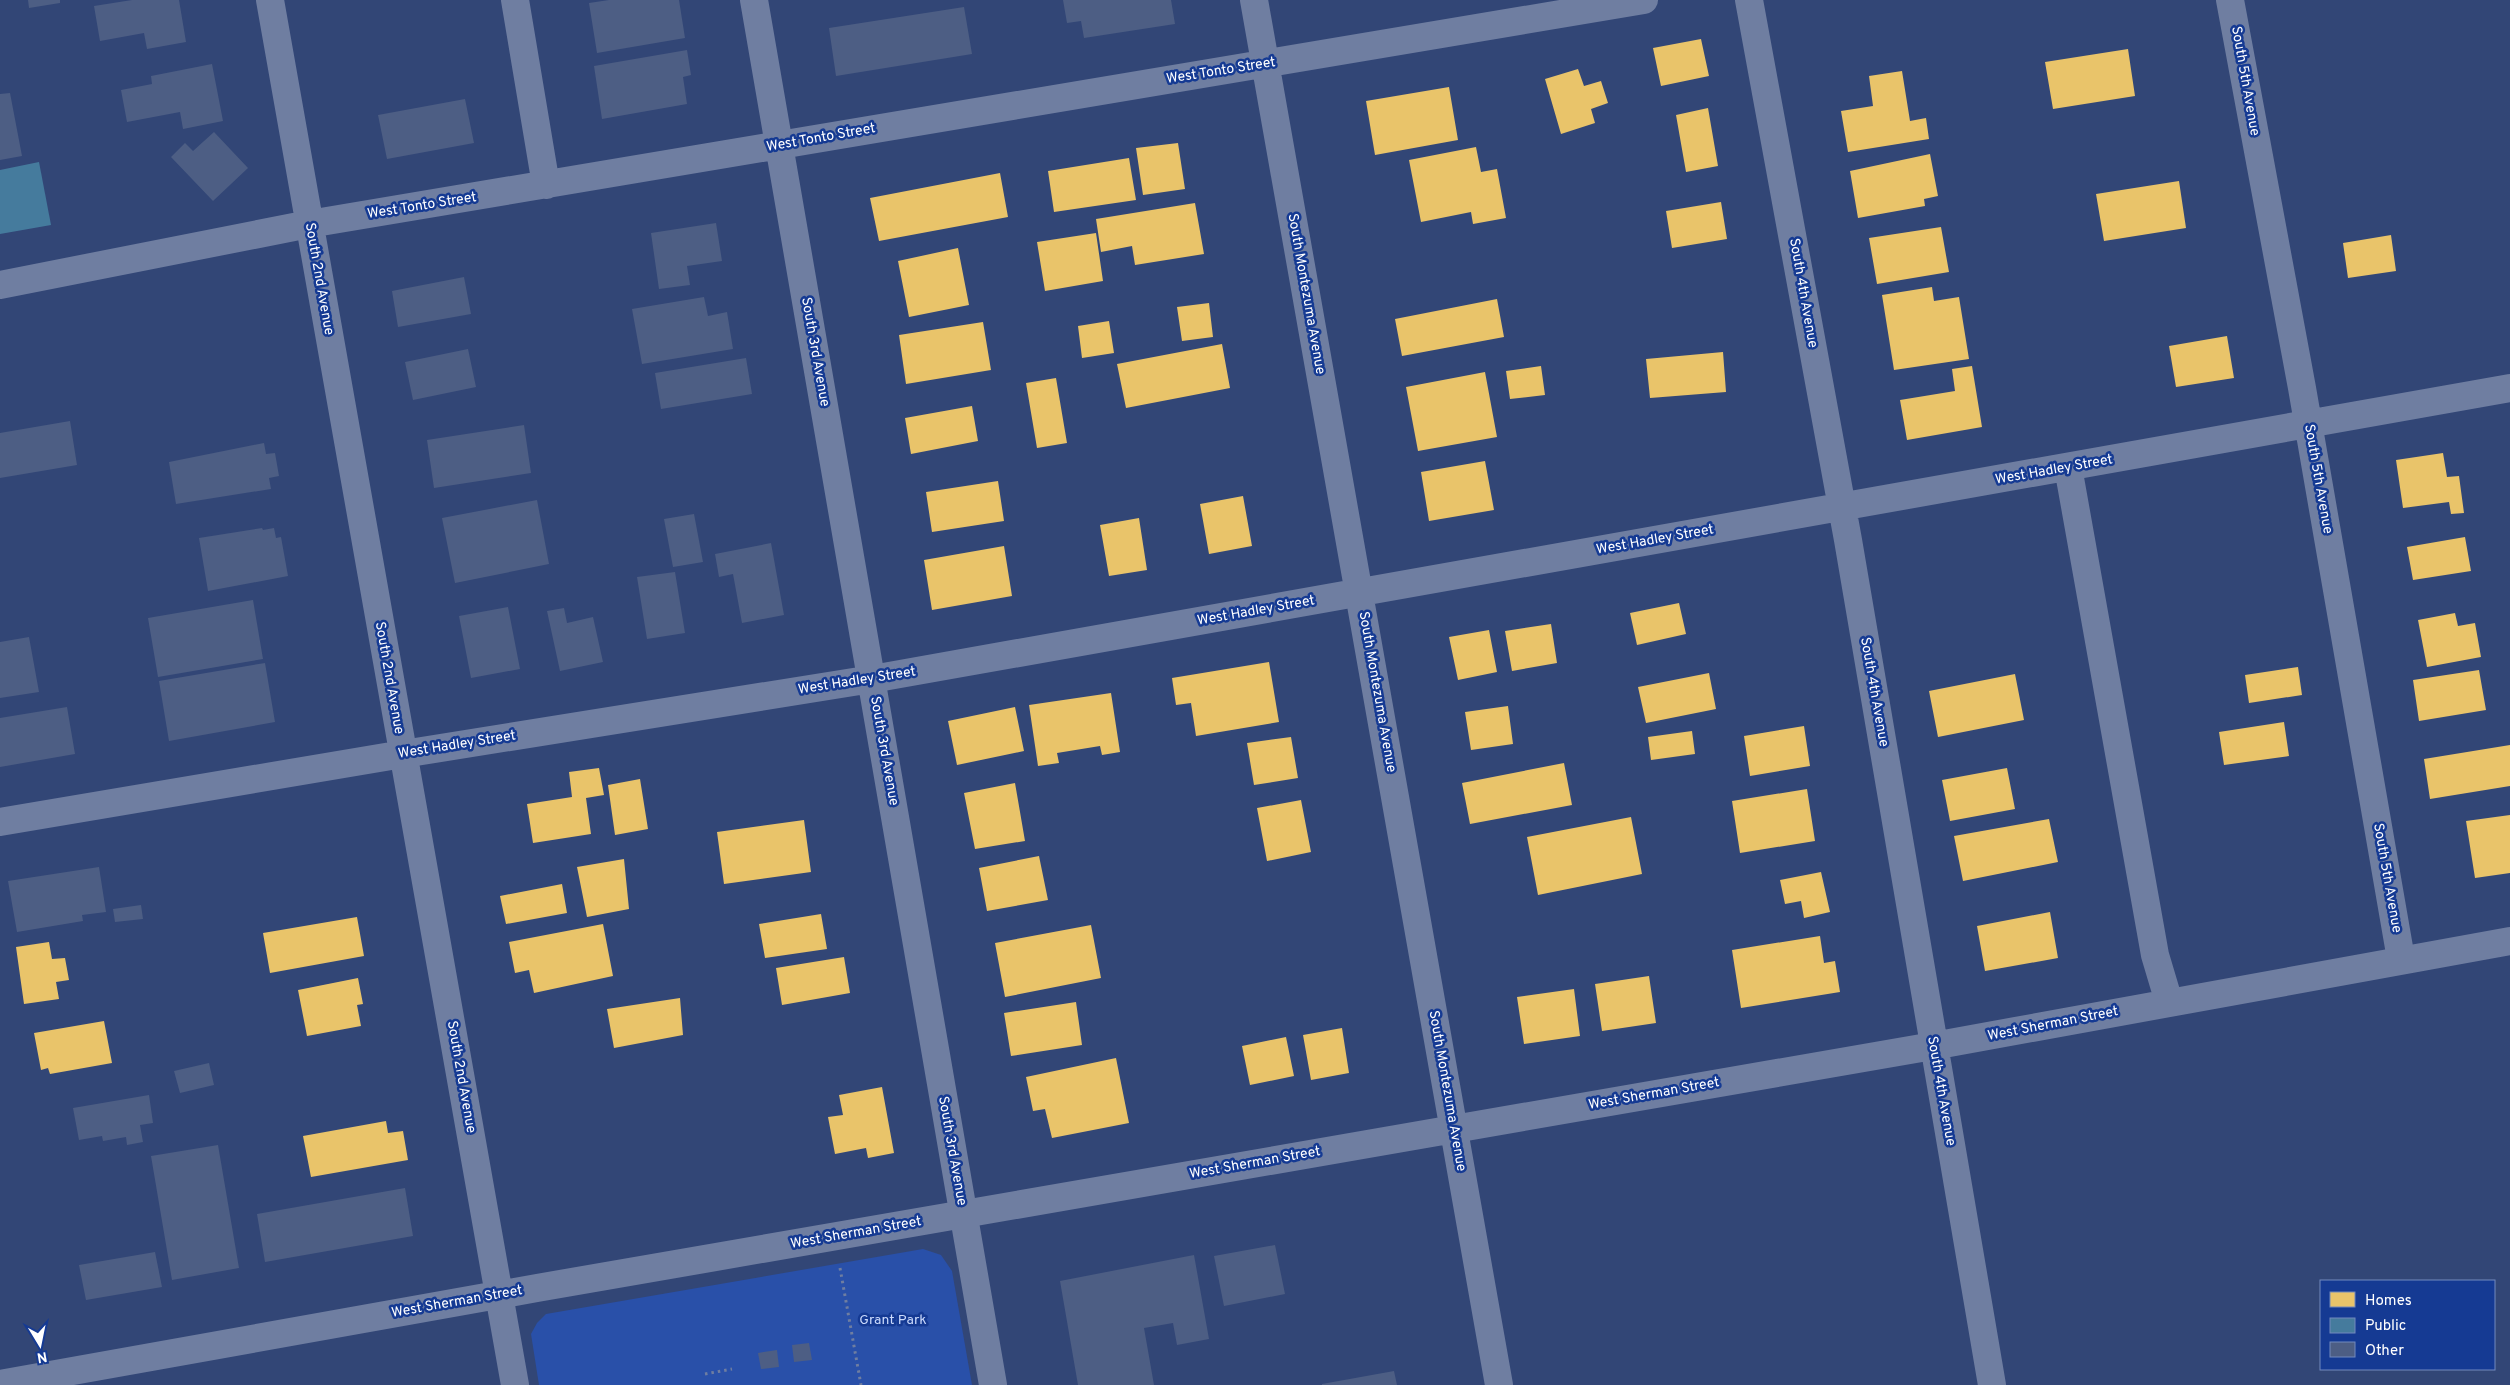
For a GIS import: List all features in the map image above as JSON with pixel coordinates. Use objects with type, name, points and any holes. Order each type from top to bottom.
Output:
[{"type":"street","name":"South 2nd Avenue","points":[[270,0],[515,1385]]},
{"type":"street","points":[[515,0],[546,185]]},
{"type":"street","name":"South 3rd Avenue","points":[[754,0],[872,679],[962,1215],[993,1385]]},
{"type":"street","name":"South Montezuma Avenue","points":[[1254,0],[1499,1385]]},
{"type":"street","name":"West Tonto Street","points":[[0,285],[309,224],[1644,0]]},
{"type":"street","name":"South 4th Avenue","points":[[1749,0],[1842,507],[1992,1385]]},
{"type":"street","name":"South 5th Avenue","points":[[2230,0],[2308,425],[2401,959]]},
{"type":"street","name":"West Hadley Street","points":[[0,822],[403,754],[872,679],[2510,388]]},
{"type":"street","points":[[2068,467],[2155,955],[2169,1002]]},
{"type":"street","name":"West Sherman Street","points":[[0,1384],[500,1294],[1933,1046],[2401,959],[2510,941]]},
{"type":"path","points":[[840,1268],[861,1385]]},
{"type":"path","points":[[706,1374],[732,1369]]},
{"type":"green space","name":"Grant Park","points":[[923,1249],[941,1255],[952,1271],[972,1385],[539,1385],[531,1334],[537,1323],[546,1314]]},
{"type":"building: Homes","points":[[1701,39],[1709,76],[1661,86],[1653,48]]},
{"type":"building: Homes","points":[[2128,49],[2135,96],[2053,109],[2045,62]]},
{"type":"building: Homes","points":[[1578,69],[1584,86],[1601,81],[1608,103],[1591,109],[1595,123],[1561,134],[1545,79]]},
{"type":"building: Homes","points":[[1902,71],[1910,121],[1926,118],[1929,139],[1848,152],[1841,111],[1873,106],[1869,76]]},
{"type":"building: Homes","points":[[1449,87],[1458,140],[1375,155],[1366,101]]},
{"type":"building: Homes","points":[[1708,108],[1718,166],[1686,172],[1676,115]]},
{"type":"building: Homes","points":[[1178,143],[1185,189],[1143,195],[1136,148]]},
{"type":"building: Homes","points":[[1476,147],[1481,172],[1497,169],[1506,218],[1473,224],[1471,212],[1421,222],[1409,160]]},
{"type":"building: Homes","points":[[1930,154],[1938,196],[1924,199],[1925,206],[1858,218],[1850,171]]},
{"type":"building: Homes","points":[[1129,158],[1136,200],[1054,212],[1048,171]]},
{"type":"building: Homes","points":[[1000,173],[1008,217],[879,241],[870,198]]},
{"type":"building: Homes","points":[[2179,181],[2186,228],[2104,241],[2096,194]]},
{"type":"building: Homes","points":[[1721,202],[1727,239],[1672,248],[1666,211]]},
{"type":"building: Homes","points":[[1195,203],[1204,254],[1135,265],[1132,246],[1101,252],[1096,219]]},
{"type":"building: Homes","points":[[1941,227],[1949,272],[1877,284],[1869,238]]},
{"type":"building: Homes","points":[[1096,233],[1103,281],[1045,291],[1037,242]]},
{"type":"building: Homes","points":[[2391,235],[2396,271],[2348,278],[2343,243]]},
{"type":"building: Homes","points":[[958,248],[969,305],[909,317],[898,261]]},
{"type":"building: Homes","points":[[1932,287],[1934,301],[1959,297],[1969,359],[1894,370],[1882,295]]},
{"type":"building: Homes","points":[[1497,299],[1504,337],[1402,356],[1395,319]]},
{"type":"building: Homes","points":[[1209,303],[1213,337],[1182,341],[1177,307]]},
{"type":"building: Homes","points":[[1109,321],[1114,353],[1082,358],[1078,326]]},
{"type":"building: Homes","points":[[983,322],[991,370],[906,384],[899,335]]},
{"type":"building: Homes","points":[[2227,336],[2234,378],[2176,387],[2169,346]]},
{"type":"building: Homes","points":[[1222,344],[1230,388],[1126,408],[1117,364]]},
{"type":"building: Homes","points":[[1723,352],[1726,392],[1650,398],[1646,359]]},
{"type":"building: Homes","points":[[1541,366],[1545,395],[1510,399],[1506,371]]},
{"type":"building: Homes","points":[[1972,366],[1982,427],[1907,440],[1900,400],[1955,391],[1952,369]]},
{"type":"building: Homes","points":[[1485,372],[1497,437],[1418,451],[1406,387]]},
{"type":"building: Homes","points":[[1056,378],[1067,443],[1037,448],[1026,383]]},
{"type":"building: Homes","points":[[972,406],[978,441],[911,454],[905,418]]},
{"type":"building: Homes","points":[[2443,453],[2447,477],[2459,476],[2464,513],[2451,514],[2449,502],[2403,508],[2396,460]]},
{"type":"building: Homes","points":[[1485,461],[1494,510],[1429,521],[1421,472]]},
{"type":"building: Homes","points":[[998,481],[1004,521],[932,532],[926,492]]},
{"type":"building: Homes","points":[[1243,496],[1252,546],[1209,554],[1200,504]]},
{"type":"building: Homes","points":[[1139,518],[1147,570],[1109,576],[1100,525]]},
{"type":"building: Homes","points":[[2465,537],[2471,571],[2413,580],[2407,547]]},
{"type":"building: Homes","points":[[1004,546],[1012,596],[932,610],[924,560]]},
{"type":"building: Homes","points":[[1679,603],[1686,634],[1637,645],[1630,613]]},
{"type":"building: Homes","points":[[2455,613],[2458,626],[2475,623],[2481,657],[2427,667],[2418,620]]},
{"type":"building: Homes","points":[[1551,624],[1557,663],[1512,671],[1505,631]]},
{"type":"building: Homes","points":[[1489,630],[1497,672],[1458,680],[1449,637]]},
{"type":"building: Homes","points":[[1269,662],[1279,722],[1196,736],[1191,703],[1176,705],[1172,678]]},
{"type":"building: Homes","points":[[2298,667],[2302,695],[2249,703],[2245,675]]},
{"type":"building: Homes","points":[[2479,670],[2486,710],[2419,721],[2413,680]]},
{"type":"building: Homes","points":[[1709,673],[1716,709],[1646,723],[1638,687]]},
{"type":"building: Homes","points":[[2015,674],[2024,720],[1938,737],[1929,691]]},
{"type":"building: Homes","points":[[1111,693],[1120,752],[1102,755],[1100,746],[1057,753],[1059,763],[1038,766],[1029,705]]},
{"type":"building: Homes","points":[[1508,706],[1513,744],[1471,750],[1465,712]]},
{"type":"building: Homes","points":[[1015,707],[1024,751],[957,765],[948,721]]},
{"type":"building: Homes","points":[[2284,722],[2289,756],[2224,765],[2219,732]]},
{"type":"building: Homes","points":[[1804,726],[1810,766],[1750,776],[1744,736]]},
{"type":"building: Homes","points":[[1692,731],[1695,754],[1651,760],[1648,737]]},
{"type":"building: Homes","points":[[1291,737],[1298,778],[1254,785],[1247,743]]},
{"type":"building: Homes","points":[[2510,745],[2510,786],[2430,799],[2424,759]]},
{"type":"building: Homes","points":[[1564,763],[1572,805],[1470,824],[1462,783]]},
{"type":"building: Homes","points":[[599,768],[604,795],[586,798],[591,834],[533,843],[527,804],[572,797],[569,772]]},
{"type":"building: Homes","points":[[2007,768],[2015,809],[1950,821],[1942,780]]},
{"type":"building: Homes","points":[[640,779],[648,829],[615,835],[608,785]]},
{"type":"building: Homes","points":[[1015,783],[1025,841],[975,849],[964,793]]},
{"type":"building: Homes","points":[[1807,789],[1815,841],[1740,853],[1732,801]]},
{"type":"building: Homes","points":[[1301,800],[1311,852],[1267,861],[1257,808]]},
{"type":"building: Homes","points":[[2510,815],[2510,873],[2475,878],[2466,821]]},
{"type":"building: Homes","points":[[1631,817],[1642,874],[1538,895],[1527,837]]},
{"type":"building: Homes","points":[[2049,819],[2058,862],[1963,881],[1954,836]]},
{"type":"building: Homes","points":[[804,820],[811,872],[724,884],[717,832]]},
{"type":"building: Homes","points":[[1039,856],[1048,900],[987,911],[979,868]]},
{"type":"building: Homes","points":[[624,859],[629,909],[587,917],[577,867]]},
{"type":"building: Homes","points":[[1821,872],[1830,912],[1804,918],[1801,901],[1785,904],[1780,880]]},
{"type":"building: Homes","points":[[562,884],[567,913],[506,924],[500,896]]},
{"type":"building: Homes","points":[[2050,912],[2058,958],[1985,971],[1977,926]]},
{"type":"building: Homes","points":[[821,914],[827,949],[765,958],[759,924]]},
{"type":"building: Homes","points":[[357,917],[364,956],[270,973],[263,933]]},
{"type":"building: Homes","points":[[603,924],[613,976],[534,993],[529,970],[515,973],[509,942]]},
{"type":"building: Homes","points":[[1091,925],[1101,978],[1005,997],[995,943]]},
{"type":"building: Homes","points":[[1820,936],[1824,963],[1835,961],[1840,992],[1741,1008],[1732,950]]},
{"type":"building: Homes","points":[[49,942],[52,959],[65,958],[69,980],[56,982],[59,999],[24,1004],[16,947]]},
{"type":"building: Homes","points":[[844,957],[850,993],[782,1005],[776,968]]},
{"type":"building: Homes","points":[[1649,976],[1656,1023],[1602,1031],[1595,984]]},
{"type":"building: Homes","points":[[358,978],[363,1004],[357,1005],[361,1026],[307,1036],[298,990]]},
{"type":"building: Homes","points":[[1574,989],[1580,1036],[1524,1044],[1517,997]]},
{"type":"building: Homes","points":[[680,998],[683,1035],[614,1048],[607,1009]]},
{"type":"building: Homes","points":[[1076,1002],[1082,1045],[1011,1056],[1004,1013]]},
{"type":"building: Homes","points":[[104,1021],[112,1063],[50,1074],[48,1068],[41,1070],[34,1033]]},
{"type":"building: Homes","points":[[1342,1028],[1349,1073],[1311,1080],[1303,1035]]},
{"type":"building: Homes","points":[[1286,1037],[1294,1076],[1250,1085],[1242,1046]]},
{"type":"building: Homes","points":[[1116,1058],[1129,1123],[1052,1138],[1045,1109],[1033,1111],[1026,1077]]},
{"type":"building: Homes","points":[[882,1087],[894,1153],[868,1158],[866,1148],[835,1154],[828,1117],[843,1115],[839,1095]]},
{"type":"building: Homes","points":[[386,1121],[388,1133],[403,1131],[408,1160],[311,1177],[303,1136]]},
{"type":"building: Public","points":[[39,162],[51,225],[0,234],[0,170]]},
{"type":"building: Other","points":[[28,0],[60,0],[60,3],[29,8]]},
{"type":"building: Other","points":[[132,0],[179,0],[186,42],[147,49],[144,33],[100,41],[94,6]]},
{"type":"building: Other","points":[[609,0],[679,0],[685,38],[597,53],[589,3]]},
{"type":"building: Other","points":[[1063,0],[1171,0],[1175,24],[1084,38],[1081,21],[1067,23]]},
{"type":"building: Other","points":[[964,7],[972,54],[836,76],[829,28]]},
{"type":"building: Other","points":[[687,50],[691,75],[683,77],[687,104],[602,119],[594,66]]},
{"type":"building: Other","points":[[212,64],[223,121],[183,129],[180,112],[127,122],[121,90],[152,84],[151,76]]},
{"type":"building: Other","points":[[10,93],[22,156],[0,160],[0,94]]},
{"type":"building: Other","points":[[465,99],[474,143],[387,159],[378,115]]},
{"type":"building: Other","points":[[214,132],[248,168],[213,201],[171,157],[185,143],[193,151]]},
{"type":"building: Other","points":[[716,223],[722,261],[687,266],[690,285],[659,289],[651,233]]},
{"type":"building: Other","points":[[464,277],[471,314],[398,327],[392,291]]},
{"type":"building: Other","points":[[704,297],[708,316],[727,312],[733,349],[642,364],[632,309]]},
{"type":"building: Other","points":[[468,349],[476,387],[413,400],[405,362]]},
{"type":"building: Other","points":[[746,358],[752,394],[661,409],[655,373]]},
{"type":"building: Other","points":[[70,421],[77,465],[0,478],[0,433]]},
{"type":"building: Other","points":[[524,425],[531,473],[434,488],[427,440]]},
{"type":"building: Other","points":[[264,443],[266,454],[275,453],[279,476],[269,478],[271,489],[176,504],[169,462]]},
{"type":"building: Other","points":[[537,500],[549,564],[455,583],[442,518]]},
{"type":"building: Other","points":[[694,514],[703,562],[673,567],[664,519]]},
{"type":"building: Other","points":[[262,528],[263,530],[274,528],[276,538],[281,537],[288,576],[208,591],[199,538]]},
{"type":"building: Other","points":[[771,543],[784,615],[742,623],[733,574],[719,577],[715,554]]},
{"type":"building: Other","points":[[675,572],[685,633],[647,639],[637,577]]},
{"type":"building: Other","points":[[253,600],[263,659],[158,677],[148,618]]},
{"type":"building: Other","points":[[508,607],[520,669],[471,678],[459,616]]},
{"type":"building: Other","points":[[564,608],[567,623],[593,617],[603,662],[560,671],[547,611]]},
{"type":"building: Other","points":[[29,637],[39,692],[0,698],[0,642]]},
{"type":"building: Other","points":[[265,663],[275,722],[169,741],[159,681]]},
{"type":"building: Other","points":[[67,707],[75,754],[0,767],[0,718]]},
{"type":"building: Other","points":[[99,867],[106,912],[82,915],[83,921],[17,932],[8,881]]},
{"type":"building: Other","points":[[141,905],[143,919],[115,922],[113,909]]},
{"type":"building: Other","points":[[209,1063],[214,1085],[180,1093],[174,1071]]},
{"type":"building: Other","points":[[149,1095],[153,1123],[140,1125],[143,1142],[127,1145],[126,1137],[103,1141],[102,1136],[79,1140],[73,1108]]},
{"type":"building: Other","points":[[218,1145],[239,1268],[172,1280],[151,1156]]},
{"type":"building: Other","points":[[405,1188],[413,1236],[265,1262],[257,1214]]},
{"type":"building: Other","points":[[1275,1245],[1285,1294],[1224,1306],[1214,1256]]},
{"type":"building: Other","points":[[155,1252],[162,1287],[86,1300],[79,1265]]},
{"type":"building: Other","points":[[1194,1255],[1209,1339],[1177,1345],[1173,1323],[1144,1328],[1154,1385],[1078,1385],[1060,1281]]},
{"type":"building: Other","points":[[809,1343],[812,1360],[794,1362],[792,1345]]},
{"type":"building: Other","points":[[777,1350],[779,1367],[761,1369],[758,1353]]},
{"type":"building: Other","points":[[1394,1371],[1397,1385],[1322,1385],[1322,1384]]}]
